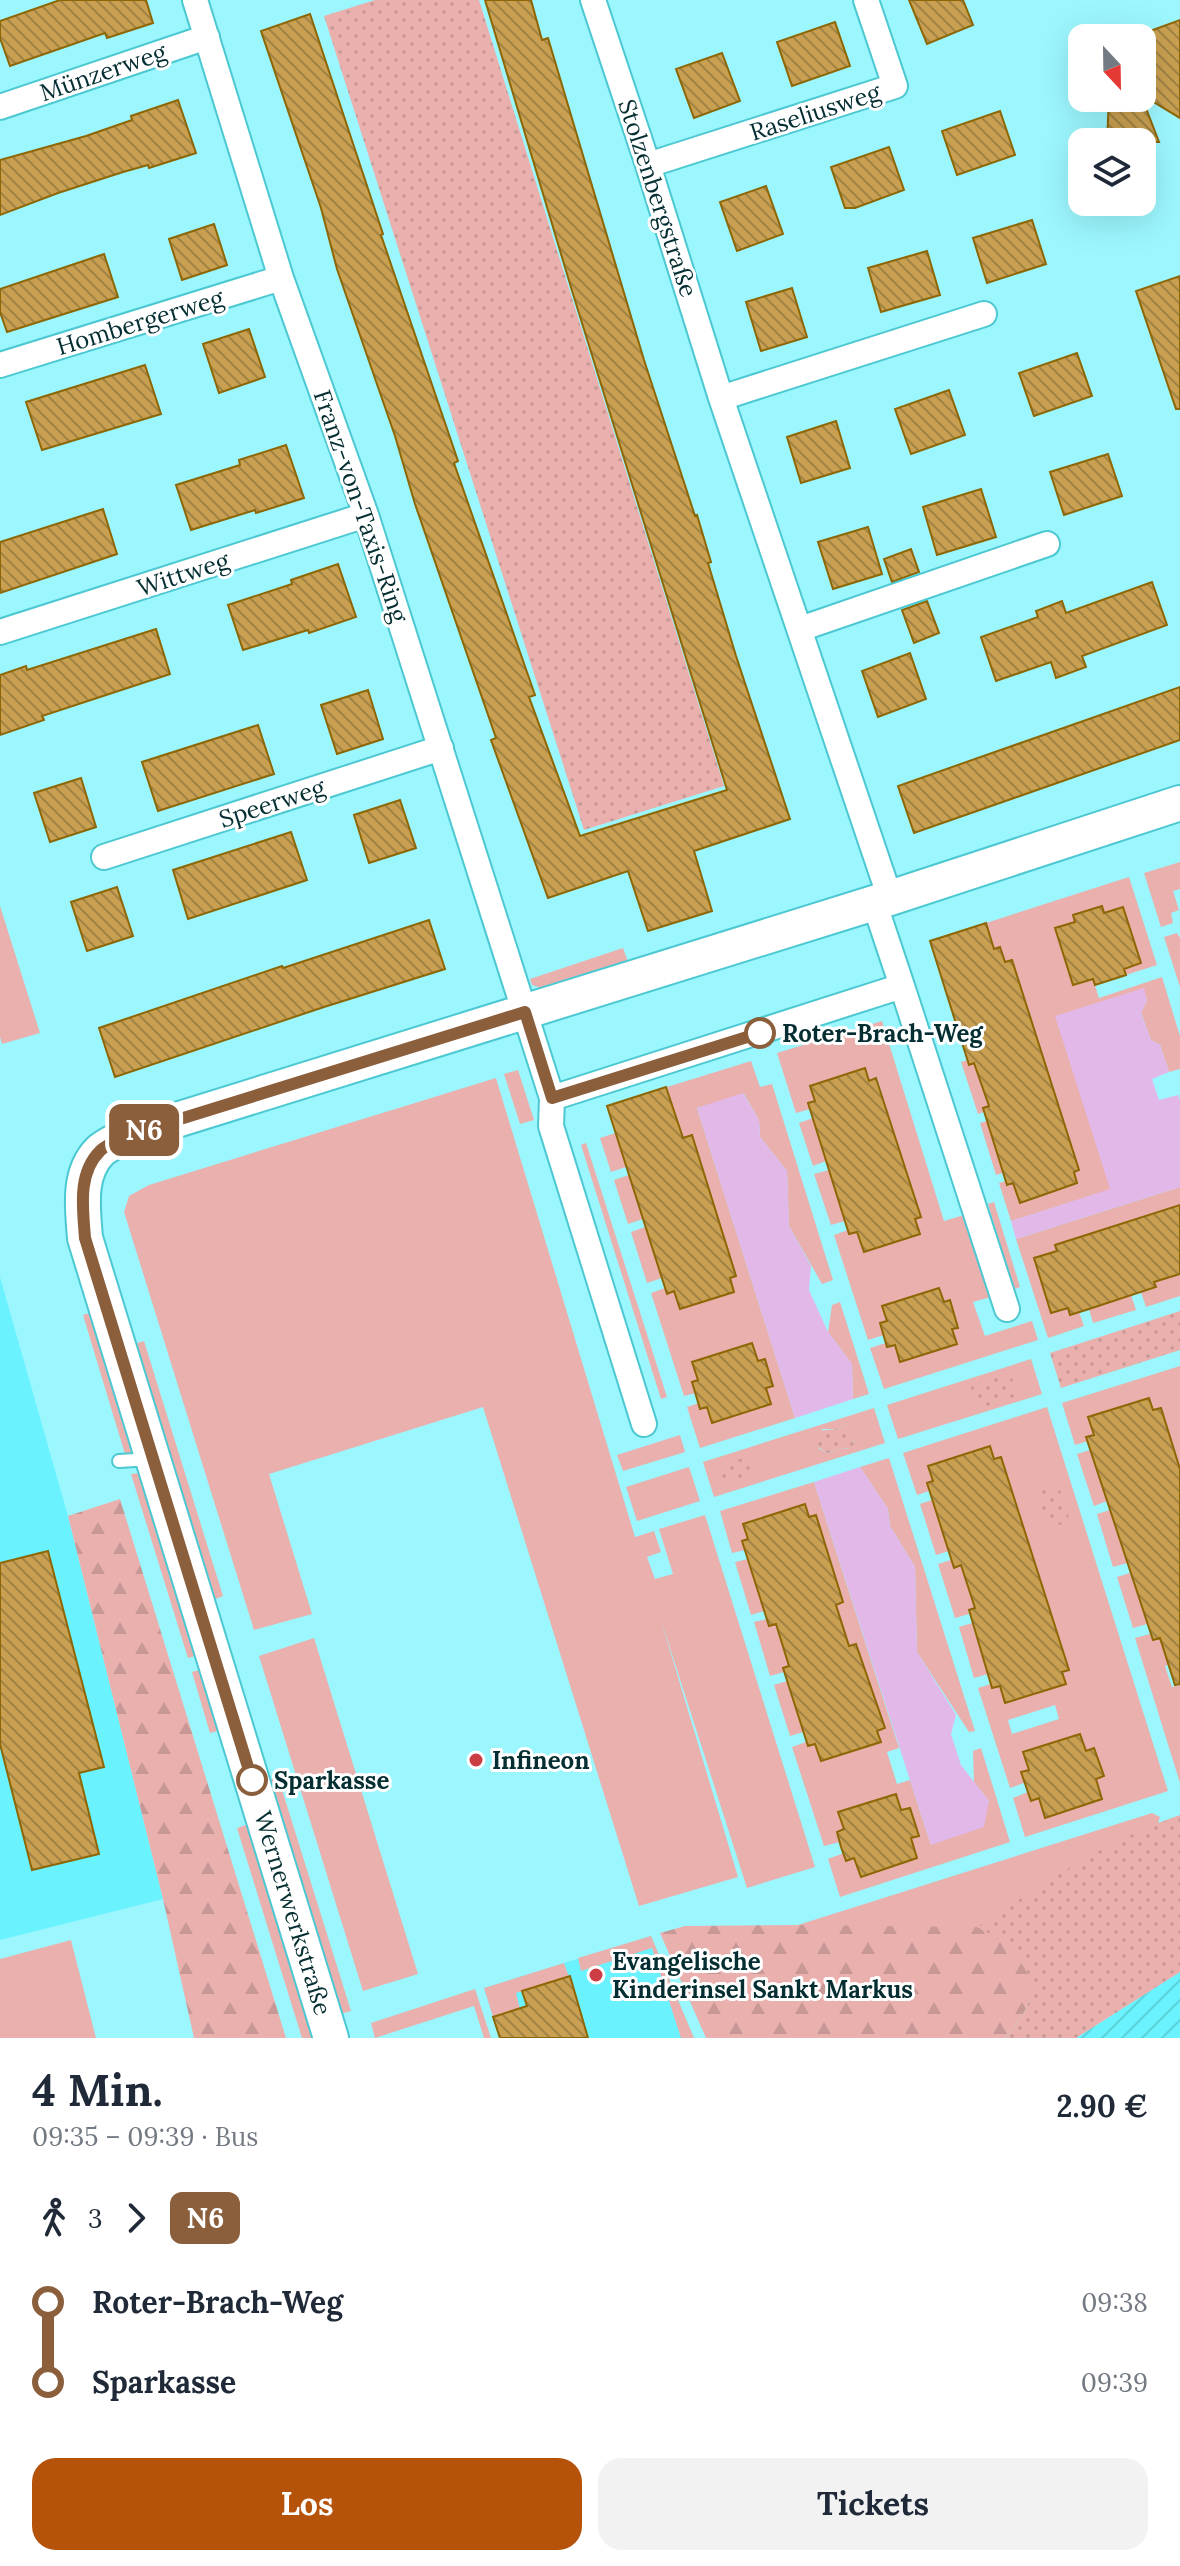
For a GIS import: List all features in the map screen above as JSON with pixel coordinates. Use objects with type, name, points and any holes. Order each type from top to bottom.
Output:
[{"type":"street","name":"Franz-von-Taxis-Ring","points":[[195,0],[281,278],[366,515],[525,1012]]},
{"type":"street","name":"Stolzenbergstraße","points":[[593,0],[721,398],[800,629],[882,900]]},
{"type":"street","name":"Raseliusweg","points":[[648,165],[895,86],[866,0]]},
{"type":"street","name":"Münzerweg","points":[[0,107],[207,37]]},
{"type":"street","name":"Hombergerweg","points":[[0,365],[281,278]]},
{"type":"street","points":[[721,398],[984,314]]},
{"type":"street","name":"Wittweg","points":[[0,632],[366,515]]},
{"type":"street","points":[[800,629],[1047,544]]},
{"type":"street","name":"Speerweg","points":[[104,857],[441,748]]},
{"type":"street","points":[[644,1424],[551,1126],[552,1098],[525,1012],[1180,803]]},
{"type":"street","points":[[882,900],[902,986],[1007,1309]]},
{"type":"street","points":[[552,1098],[902,986]]},
{"type":"street","name":"Wernerwerkstraße","points":[[331,2038],[85,1238],[82,1197],[86,1174],[100,1152],[122,1137],[525,1012]]},
{"type":"lane","points":[[119,1461],[153,1459]]},
{"type":"shaded area","points":[[1144,988],[1147,1000],[1141,1014],[1151,1040],[1160,1045],[1169,1072],[1152,1079],[1159,1100],[1178,1095],[1180,1100],[1180,1187],[1016,1239],[1011,1221],[1110,1189],[1055,1016]]},
{"type":"shaded area","points":[[743,1093],[759,1120],[760,1137],[787,1171],[789,1226],[811,1266],[809,1290],[828,1332],[852,1364],[853,1399],[795,1418],[697,1108]]},
{"type":"shaded area","points":[[0,1277],[68,1516],[163,1899],[0,1940]]},
{"type":"shaded area","points":[[860,1467],[888,1509],[890,1526],[915,1567],[917,1652],[956,1715],[951,1734],[961,1765],[989,1801],[984,1827],[931,1845],[814,1482]]},
{"type":"shaded area","name":"Evangelische Kinderinsel Sankt Markus","points":[[651,1936],[694,2038],[500,2038],[484,1988]]},
{"type":"shaded area","points":[[1180,1972],[1180,2038],[1076,2038]]},
{"type":"green space","points":[[375,0],[479,0],[724,786],[584,830],[324,16]]},
{"type":"green space","points":[[1180,862],[1180,889],[1173,891],[1179,910],[1171,913],[1173,923],[1161,927],[1144,873]]},
{"type":"green space","points":[[1129,877],[1157,965],[1126,975],[1124,969],[1141,963],[1123,907],[1104,913],[1101,906],[1073,915],[1075,922],[1055,928],[1073,984],[1093,979],[1099,998],[1162,977],[1180,1036],[1180,1069],[1169,1072],[1160,1045],[1151,1040],[1141,1013],[1147,1000],[1143,989],[1110,1190],[1011,1221],[999,1183],[1013,1183],[1020,1202],[1077,1184],[1074,1172],[1079,1170],[1056,1114],[1061,1112],[1052,1084],[1045,1086],[1035,1036],[1015,989],[1021,986],[1012,960],[1005,962],[1001,948],[994,949],[986,923]]},
{"type":"green space","points":[[0,906],[40,1033],[2,1044],[0,1037]]},
{"type":"green space","points":[[1177,933],[1180,938],[1180,987],[1164,937]]},
{"type":"green space","points":[[623,948],[628,962],[545,989],[532,985],[530,979]]},
{"type":"green space","points":[[882,1021],[944,1221],[964,1215],[991,1297],[973,1302],[985,1336],[1032,1321],[1038,1340],[884,1389],[870,1348],[886,1343],[888,1347],[895,1345],[900,1362],[957,1344],[952,1329],[958,1327],[950,1301],[944,1302],[939,1288],[882,1306],[887,1321],[880,1323],[884,1335],[868,1340],[834,1235],[848,1230],[850,1234],[857,1232],[865,1252],[919,1234],[915,1219],[921,1217],[895,1159],[901,1156],[895,1137],[878,1106],[885,1103],[877,1078],[869,1081],[865,1068],[811,1086],[815,1101],[808,1103],[810,1109],[796,1113],[777,1053]]},
{"type":"green space","points":[[968,1060],[969,1065],[975,1063],[993,1091],[985,1094],[989,1106],[978,1114],[961,1062]]},
{"type":"green space","points":[[751,1061],[760,1087],[772,1084],[833,1280],[822,1284],[789,1226],[787,1171],[760,1137],[759,1120],[744,1094],[697,1108],[795,1418],[700,1448],[687,1407],[699,1403],[707,1407],[712,1423],[771,1404],[766,1388],[773,1385],[765,1359],[758,1361],[752,1343],[692,1363],[698,1380],[696,1393],[684,1396],[651,1293],[665,1288],[667,1293],[674,1291],[680,1309],[736,1275],[727,1247],[625,1163],[626,1167],[611,1172],[600,1138],[675,1114],[667,1087]]},
{"type":"green space","points":[[518,1070],[534,1120],[520,1124],[504,1074]]},
{"type":"green space","points":[[496,1078],[635,1537],[654,1531],[661,1552],[647,1557],[655,1579],[673,1574],[659,1529],[705,1515],[815,1867],[747,1888],[660,1617],[738,1877],[639,1906],[483,1407],[269,1474],[312,1614],[254,1630],[124,1212],[129,1196],[149,1185]]},
{"type":"green space","points":[[813,1118],[826,1161],[813,1166],[799,1123]]},
{"type":"green space","points":[[987,1121],[1006,1160],[1000,1162],[1003,1173],[996,1175],[980,1123]]},
{"type":"green space","points":[[586,1143],[667,1397],[661,1399],[581,1145]]},
{"type":"green space","points":[[829,1170],[848,1204],[840,1207],[845,1221],[831,1225],[814,1174]]},
{"type":"green space","points":[[629,1175],[632,1186],[639,1184],[648,1212],[642,1214],[643,1219],[628,1224],[614,1180]]},
{"type":"green space","points":[[1180,1187],[1180,1205],[1167,1209],[1169,1215],[1137,1219],[1056,1245],[1057,1251],[1034,1258],[1051,1313],[1068,1308],[1070,1314],[1079,1312],[1084,1326],[1048,1338],[1016,1239]]},
{"type":"green space","points":[[994,1202],[1020,1287],[1014,1289],[988,1204]]},
{"type":"green space","points":[[645,1227],[649,1239],[656,1237],[662,1278],[647,1283],[631,1232]]},
{"type":"green space","points":[[1180,1273],[1180,1296],[1146,1307],[1141,1292],[1156,1287],[1154,1282]]},
{"type":"green space","points":[[1131,1295],[1136,1310],[1093,1323],[1089,1309]]},
{"type":"green space","points":[[840,1302],[869,1394],[853,1399],[852,1364],[828,1332],[832,1305]]},
{"type":"green space","points":[[1180,1311],[1180,1350],[1061,1388],[1050,1353]]},
{"type":"green space","points":[[94,1312],[137,1454],[125,1454],[83,1315]]},
{"type":"green space","points":[[144,1341],[223,1596],[213,1600],[134,1344]]},
{"type":"green space","points":[[1031,1359],[1042,1394],[898,1439],[887,1405]]},
{"type":"green space","points":[[1180,1366],[1180,1469],[1161,1408],[1153,1410],[1149,1398],[1089,1417],[1094,1435],[1087,1437],[1088,1441],[1075,1445],[1062,1403]]},
{"type":"green space","points":[[1010,1372],[1018,1396],[978,1409],[970,1385]]},
{"type":"green space","points":[[1047,1407],[1168,1791],[1025,1837],[1013,1798],[1028,1792],[1024,1783],[1010,1788],[978,1688],[991,1684],[993,1688],[1000,1686],[1005,1702],[1069,1670],[1060,1641],[1001,1457],[928,1467],[933,1481],[927,1483],[929,1491],[917,1495],[903,1453]],"holes":[[[1055,1705],[1059,1719],[1012,1734],[1008,1720]]]},
{"type":"green space","points":[[874,1408],[885,1443],[714,1497],[703,1462]],"holes":[[[847,1424],[854,1442],[849,1449],[841,1448],[827,1453],[818,1448],[822,1429],[837,1429]]]},
{"type":"green space","points":[[847,1424],[853,1435],[852,1449],[841,1448],[827,1453],[815,1445],[815,1431],[837,1429]]},
{"type":"green space","points":[[680,1435],[685,1452],[623,1471],[617,1455]]},
{"type":"green space","points":[[1090,1450],[1107,1501],[1094,1506],[1077,1454]]},
{"type":"green space","points":[[746,1457],[752,1476],[725,1484],[719,1466]]},
{"type":"green space","points":[[889,1458],[975,1731],[969,1732],[917,1652],[915,1567],[890,1526],[888,1509],[860,1467]]},
{"type":"green space","points":[[689,1467],[700,1501],[637,1521],[626,1487]]},
{"type":"green space","points":[[143,1473],[199,1655],[188,1658],[131,1474]]},
{"type":"green space","points":[[814,1482],[899,1748],[887,1752],[897,1784],[910,1780],[931,1845],[989,1801],[974,1782],[973,1751],[981,1748],[1010,1842],[840,1897],[828,1859],[844,1853],[846,1860],[854,1858],[861,1876],[917,1858],[911,1838],[918,1836],[910,1808],[901,1810],[895,1794],[838,1812],[844,1829],[837,1832],[840,1842],[824,1846],[792,1747],[806,1742],[808,1746],[815,1744],[821,1761],[880,1742],[877,1731],[884,1728],[857,1644],[849,1645],[845,1633],[838,1635],[833,1619],[840,1617],[836,1605],[843,1602],[816,1515],[742,1541],[745,1550],[732,1553],[720,1511]]},
{"type":"green space","points":[[1058,1484],[1070,1521],[1048,1529],[1036,1492]]},
{"type":"green space","points":[[120,1499],[286,2038],[194,2038],[163,1899],[68,1516]]},
{"type":"green space","points":[[932,1500],[949,1551],[936,1555],[920,1504]]},
{"type":"green space","points":[[1110,1510],[1112,1517],[1120,1515],[1127,1563],[1113,1567],[1097,1514]]},
{"type":"green space","points":[[748,1559],[752,1572],[759,1570],[764,1611],[751,1615],[735,1562]]},
{"type":"green space","points":[[951,1560],[954,1567],[961,1565],[965,1579],[973,1577],[978,1592],[971,1595],[975,1608],[968,1610],[969,1614],[955,1618],[938,1564]]},
{"type":"green space","points":[[1130,1573],[1134,1585],[1142,1583],[1150,1609],[1143,1611],[1147,1624],[1133,1628],[1117,1577]]},
{"type":"green space","points":[[767,1619],[776,1624],[790,1666],[783,1668],[784,1672],[770,1676],[754,1622]]},
{"type":"green space","points":[[972,1623],[975,1634],[983,1632],[988,1674],[974,1678],[959,1627]]},
{"type":"green space","points":[[1150,1634],[1153,1640],[1160,1638],[1180,1661],[1165,1666],[1172,1687],[1180,1685],[1180,1783],[1135,1638]]},
{"type":"green space","points":[[314,1638],[418,1974],[363,1991],[259,1656]]},
{"type":"green space","points":[[203,1669],[221,1730],[210,1733],[192,1672]]},
{"type":"green space","points":[[787,1681],[790,1692],[798,1690],[806,1717],[800,1720],[803,1732],[790,1736],[774,1685]]},
{"type":"green space","points":[[278,1777],[351,2011],[340,2014],[267,1781]]},
{"type":"green space","points":[[1152,1813],[1160,1817],[1157,1826],[1029,2001],[798,1925]]},
{"type":"green space","points":[[1180,1815],[1180,1972],[1076,2038],[1004,2038],[1019,2021],[1029,2001],[1029,1977],[1024,1966],[1007,1947],[977,1927],[1100,1850]]},
{"type":"green space","points":[[249,1824],[315,2038],[302,2038],[237,1828]]},
{"type":"green space","points":[[685,1926],[977,1927],[1007,1947],[1024,1966],[1031,1989],[1029,2001],[1019,2021],[1004,2038],[706,2038],[660,1933]]},
{"type":"green space","points":[[651,1936],[694,2038],[681,2038],[652,1948],[581,1971],[578,1958]]},
{"type":"green space","points":[[71,1940],[96,2038],[0,2038],[0,1959]]},
{"type":"green space","points":[[564,1963],[569,1977],[516,1993],[520,2009],[493,2017],[484,1988]]},
{"type":"green space","points":[[475,1989],[491,2038],[484,2038],[474,2006],[375,2038],[371,2023]]},
{"type":"building","points":[[60,0],[146,0],[153,23],[107,38],[105,33],[10,66],[0,38],[0,21]]},
{"type":"building","points":[[485,0],[531,0],[542,40],[548,38],[644,360],[697,515],[736,656],[790,819],[694,851],[712,911],[648,931],[628,871],[548,898],[491,740],[496,738],[415,504],[261,31],[310,14],[458,461],[454,463],[535,695],[529,697],[580,836],[727,790]]},
{"type":"building","points":[[909,0],[963,0],[973,25],[927,44]]},
{"type":"building","points":[[1180,20],[1180,118],[1156,103],[1156,29]]},
{"type":"building","points":[[835,22],[850,66],[792,86],[777,42]]},
{"type":"building","points":[[722,53],[740,101],[694,118],[676,69]]},
{"type":"building","points":[[178,100],[196,153],[149,168],[148,165],[123,172],[0,215],[0,160],[86,136]]},
{"type":"building","points":[[1000,111],[1015,155],[957,175],[942,131]]},
{"type":"building","points":[[1108,112],[1147,112],[1154,128],[1108,128]]},
{"type":"building","points":[[889,147],[904,190],[855,208],[845,208],[831,167]]},
{"type":"building","points":[[766,186],[783,234],[737,251],[720,202]]},
{"type":"building","points":[[1032,220],[1046,264],[987,283],[973,238]]},
{"type":"building","points":[[214,224],[227,265],[182,280],[169,239]]},
{"type":"building","points":[[927,251],[940,295],[881,312],[868,268]]},
{"type":"building","points":[[104,254],[118,297],[7,332],[0,312],[0,289]]},
{"type":"building","points":[[1180,276],[1180,409],[1176,409],[1136,291]]},
{"type":"building","points":[[792,288],[807,337],[761,351],[746,302]]},
{"type":"building","points":[[249,329],[265,377],[219,393],[203,344]]},
{"type":"building","points":[[1077,353],[1092,396],[1034,416],[1019,373]]},
{"type":"building","points":[[145,365],[161,414],[42,450],[26,402]]},
{"type":"building","points":[[949,390],[965,435],[911,454],[895,409]]},
{"type":"building","points":[[836,421],[850,468],[801,483],[787,437]]},
{"type":"building","points":[[286,445],[304,498],[191,530],[176,485],[240,465],[239,460]]},
{"type":"building","points":[[1108,454],[1122,496],[1064,515],[1050,472]]},
{"type":"building","points":[[981,489],[996,537],[937,555],[923,507]]},
{"type":"building","points":[[103,509],[117,554],[0,593],[0,542]]},
{"type":"building","points":[[868,527],[882,574],[833,589],[818,542]]},
{"type":"building","points":[[911,549],[919,572],[892,582],[884,559]]},
{"type":"building","points":[[338,564],[356,617],[243,650],[228,605],[292,584],[291,580]]},
{"type":"building","points":[[1152,582],[1167,625],[1082,656],[1086,667],[1056,678],[1051,662],[996,681],[981,637],[1038,617],[1036,611],[1062,601],[1066,613]]},
{"type":"building","points":[[927,601],[939,633],[914,643],[902,610]]},
{"type":"building","points":[[156,629],[170,674],[42,716],[44,720],[0,735],[0,675],[26,666],[27,670]]},
{"type":"building","points":[[910,653],[926,699],[878,717],[862,671]]},
{"type":"building","points":[[1180,687],[1180,740],[914,833],[898,786]]},
{"type":"building","points":[[368,690],[383,739],[337,754],[321,705]]},
{"type":"building","points":[[258,725],[274,774],[158,811],[142,762]]},
{"type":"building","points":[[81,778],[96,827],[50,842],[34,793]]},
{"type":"building","points":[[400,800],[416,848],[369,863],[354,815]]},
{"type":"building","points":[[291,832],[307,880],[188,919],[173,870]]},
{"type":"building","points":[[117,887],[133,936],[87,951],[71,902]]},
{"type":"building","points":[[1102,906],[1104,913],[1123,907],[1141,963],[1124,969],[1126,975],[1095,985],[1093,979],[1073,985],[1055,928],[1075,922],[1073,915]]},
{"type":"building","points":[[429,920],[445,969],[115,1077],[99,1028]]},
{"type":"building","points":[[986,923],[994,949],[1000,947],[1005,962],[1012,960],[1079,1170],[1074,1172],[1077,1183],[1020,1203],[1013,1183],[1007,1185],[983,1108],[989,1106],[974,1063],[969,1065],[930,941]]},
{"type":"building","points":[[865,1068],[869,1081],[876,1078],[921,1217],[915,1219],[920,1234],[864,1252],[857,1232],[849,1234],[808,1103],[815,1101],[810,1086]]},
{"type":"building","points":[[666,1087],[683,1138],[692,1135],[736,1276],[730,1278],[734,1292],[680,1309],[674,1291],[667,1294],[607,1106]]},
{"type":"building","points":[[1180,1205],[1180,1274],[1154,1282],[1156,1287],[1070,1315],[1068,1308],[1051,1313],[1034,1258],[1057,1251],[1055,1245]]},
{"type":"building","points":[[939,1288],[944,1302],[950,1300],[958,1328],[952,1329],[957,1344],[900,1362],[895,1345],[887,1347],[880,1323],[887,1321],[882,1306]]},
{"type":"building","points":[[752,1343],[758,1361],[765,1359],[773,1386],[766,1388],[771,1404],[712,1423],[707,1407],[700,1409],[692,1382],[698,1380],[692,1362]]},
{"type":"building","points":[[1149,1398],[1153,1410],[1161,1408],[1180,1469],[1180,1684],[1175,1685],[1160,1638],[1153,1640],[1086,1437],[1094,1435],[1088,1417]]},
{"type":"building","points":[[990,1446],[994,1459],[1001,1457],[1069,1670],[1062,1672],[1066,1684],[1005,1703],[1000,1686],[992,1688],[969,1610],[975,1608],[961,1565],[954,1568],[927,1483],[933,1481],[928,1466]]},
{"type":"building","points":[[805,1504],[809,1517],[816,1515],[843,1602],[836,1605],[849,1646],[856,1644],[885,1728],[877,1731],[881,1742],[821,1761],[815,1744],[808,1746],[783,1668],[789,1666],[776,1624],[769,1626],[742,1541],[748,1539],[743,1524]]},
{"type":"building","points":[[48,1551],[104,1767],[79,1773],[99,1854],[32,1870],[0,1744],[0,1563]]},
{"type":"building","points":[[1080,1734],[1086,1751],[1094,1748],[1104,1776],[1096,1779],[1102,1799],[1045,1818],[1039,1798],[1031,1801],[1021,1772],[1029,1770],[1023,1752]]},
{"type":"building","points":[[896,1794],[901,1810],[910,1808],[919,1836],[911,1838],[917,1858],[861,1877],[854,1858],[846,1861],[841,1847],[837,1832],[844,1829],[838,1812]]},
{"type":"building","points":[[570,1976],[588,2038],[500,2038],[493,2017],[527,2006],[522,1991]]},
{"type":"bus line","name":"N6","points":[[252,1780],[85,1238],[82,1197],[86,1174],[100,1152],[122,1137],[525,1012],[552,1098],[760,1033]]},
{"type":"place","name":"Roter-Brach-Weg","points":[[760,1033]]},
{"type":"place","name":"Infineon","points":[[476,1760]]},
{"type":"place","name":"Sparkasse","points":[[252,1780]]},
{"type":"place","name":"Evangelische Kinderinsel Sankt Markus","points":[[596,1975]]}]
